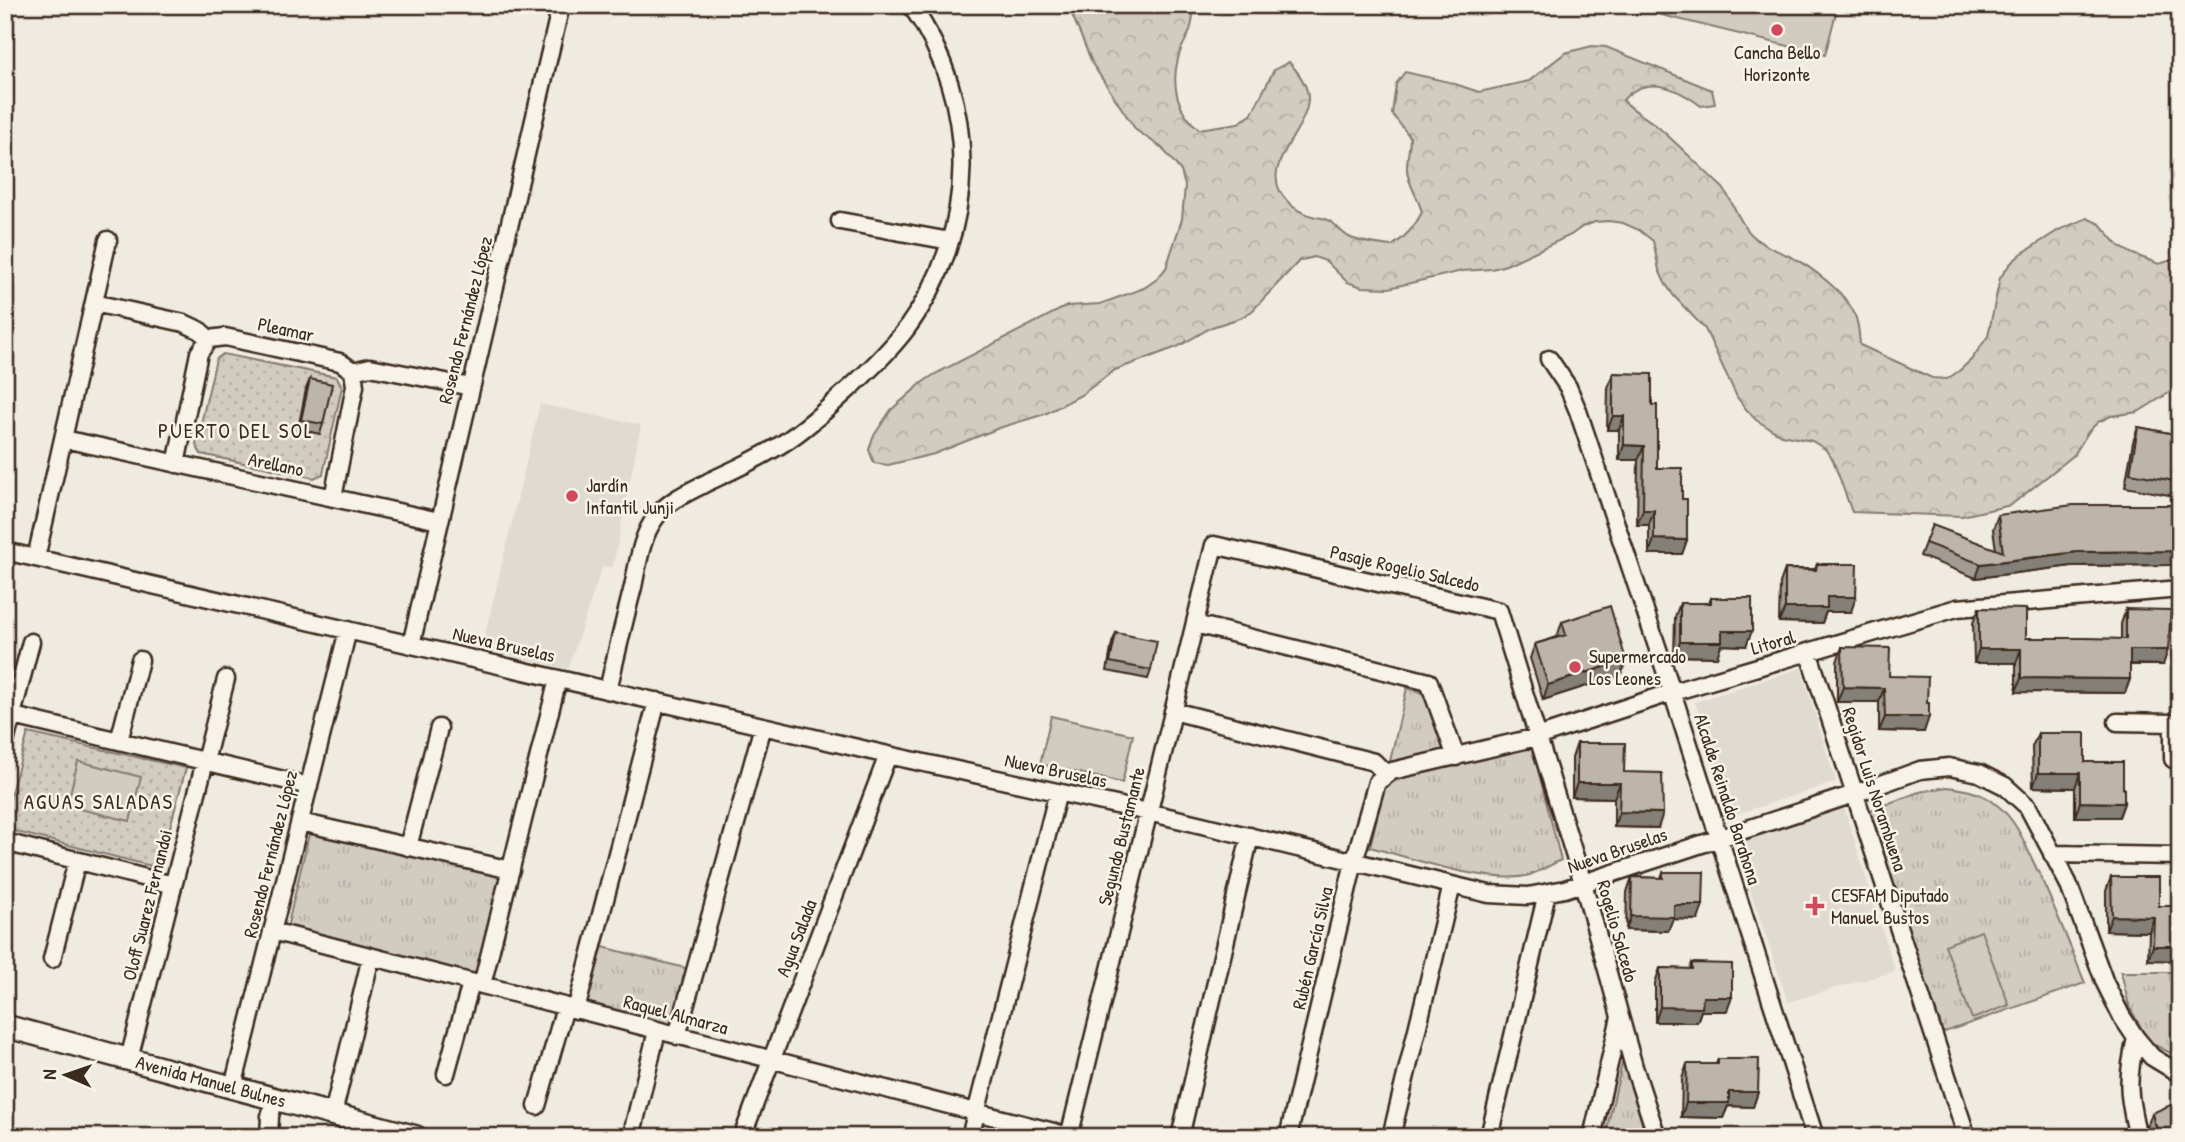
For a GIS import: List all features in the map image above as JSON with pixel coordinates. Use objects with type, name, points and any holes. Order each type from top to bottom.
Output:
[{"type":"street","name":"Rosendo Fernández López","points":[[411,645],[561,5]]},
{"type":"street","points":[[608,690],[642,546],[655,518],[673,500],[776,448],[806,427],[870,371],[899,338],[923,304],[934,282],[950,241],[962,184],[963,157],[957,114],[943,66],[911,5]]},
{"type":"street","points":[[839,221],[950,241]]},
{"type":"street","points":[[36,558],[108,240]]},
{"type":"street","points":[[94,303],[184,323],[200,330],[209,340],[204,343],[199,353],[176,464]]},
{"type":"street","name":"Pleamar","points":[[209,340],[225,337],[340,362],[353,371],[370,366],[471,387]]},
{"type":"street","name":"Alcalde Reinaldo Barahona","points":[[1549,359],[1568,387],[1578,411],[1673,692],[1815,1137]]},
{"type":"street","points":[[333,498],[355,386],[353,371]]},
{"type":"street","name":"Arellano","points":[[64,439],[439,521]]},
{"type":"street","name":"Segundo Bustamante","points":[[1069,1137],[1214,545]]},
{"type":"street","name":"Pasaje Rogelio Salcedo","points":[[1214,545],[1499,611],[1537,737]]},
{"type":"street","name":"Nueva Bruselas","points":[[5,551],[888,755],[1149,812],[1480,892],[1509,896],[1547,893],[1583,883],[1920,770],[1950,767],[1979,773],[2005,786],[2028,807],[2068,883],[2109,993],[2136,1038],[2152,1056],[2180,1074]]},
{"type":"street","name":"Litoral","points":[[1386,774],[1537,737],[1673,692],[1809,654],[1957,608],[2180,589]]},
{"type":"street","points":[[1195,624],[1429,682],[1457,757]]},
{"type":"street","name":"Rosendo Fernández López","points":[[233,1087],[348,630]]},
{"type":"street","points":[[5,742],[9,714],[31,642]]},
{"type":"street","name":"Regidor Luis Norambuena","points":[[1809,654],[1967,1137]]},
{"type":"street","points":[[119,741],[140,660]]},
{"type":"street","points":[[446,1074],[477,984],[511,870],[558,678]]},
{"type":"street","name":"Oloff Suarez Fernandoi","points":[[129,1059],[226,679]]},
{"type":"street","points":[[537,1106],[570,1008],[657,701]]},
{"type":"street","points":[[1173,711],[1374,762],[1386,774]]},
{"type":"street","points":[[9,714],[309,786]]},
{"type":"street","points":[[2117,722],[2173,723],[2173,759],[2180,759]]},
{"type":"street","points":[[677,1036],[763,726]]},
{"type":"street","points":[[408,847],[439,728]]},
{"type":"street","name":"Rogelio Salcedo","points":[[1537,737],[1583,883],[1634,1067],[1657,1137]]},
{"type":"street","name":"Agua Salada","points":[[742,1137],[888,755]]},
{"type":"street","name":"Rubén García Silva","points":[[1288,1137],[1354,862],[1377,782],[1386,774]]},
{"type":"street","points":[[970,1137],[1058,792]]},
{"type":"street","points":[[300,822],[511,870]]},
{"type":"street","points":[[1180,1137],[1250,836]]},
{"type":"street","points":[[5,842],[173,886]]},
{"type":"street","points":[[2052,854],[2180,856]]},
{"type":"street","points":[[52,959],[77,861]]},
{"type":"street","points":[[1391,1137],[1452,885]]},
{"type":"street","points":[[1489,1137],[1547,893]]},
{"type":"street","name":"Raquel Almarza","points":[[272,931],[1069,1137]]},
{"type":"street","points":[[333,1114],[370,957]]},
{"type":"street","points":[[1592,1137],[1620,1015]]},
{"type":"street","name":"Avenida Manuel Bulnes","points":[[5,1026],[416,1137]]},
{"type":"street","points":[[634,1125],[657,1031]]},
{"type":"street","points":[[2136,1038],[2128,1094],[2138,1137]]},
{"type":"street","points":[[269,1137],[270,1116],[275,1099]]},
{"type":"shaded area","name":"Jardín Infantil Junji","points":[[540,404],[641,425],[613,567],[602,567],[568,669],[482,648]]},
{"type":"shaded area","points":[[1801,668],[1836,782],[1731,816],[1695,702]]},
{"type":"shaded area","name":"CESFAM Diputado Manuel Bustos","points":[[1844,807],[1895,971],[1788,1002],[1734,842]]},
{"type":"green space","points":[[1068,5],[1194,5],[1191,26],[1179,55],[1175,79],[1185,115],[1199,129],[1238,123],[1251,115],[1274,70],[1289,62],[1305,84],[1308,100],[1305,113],[1279,165],[1276,177],[1279,190],[1297,209],[1328,220],[1349,237],[1392,246],[1410,231],[1422,212],[1407,172],[1410,137],[1392,114],[1396,84],[1405,72],[1479,92],[1529,81],[1565,53],[1592,46],[1606,47],[1712,90],[1715,104],[1701,106],[1672,89],[1651,86],[1632,92],[1623,100],[1658,127],[1723,188],[1745,227],[1755,238],[1806,266],[1843,296],[1854,313],[1860,345],[1932,378],[1947,379],[1971,360],[1988,336],[2000,278],[2010,264],[2059,230],[2087,218],[2100,224],[2119,246],[2159,264],[2172,260],[2180,248],[2180,386],[2138,412],[2111,416],[2098,422],[2074,455],[2011,505],[1962,516],[1852,512],[1833,460],[1825,449],[1812,441],[1781,435],[1756,420],[1737,397],[1705,329],[1665,283],[1659,270],[1653,241],[1639,230],[1623,223],[1608,221],[1582,227],[1571,235],[1506,265],[1462,271],[1389,288],[1362,287],[1347,282],[1326,261],[1314,257],[1299,261],[1252,311],[1212,327],[1177,347],[1115,370],[1081,395],[1045,414],[999,428],[934,454],[888,465],[874,463],[869,450],[873,437],[891,410],[923,382],[1067,306],[1100,304],[1144,288],[1166,268],[1182,219],[1185,186],[1181,171],[1162,148],[1136,130],[1093,65]]},
{"type":"green space","name":"Cancha Bello Horizonte","points":[[1621,5],[1838,5],[1825,55]]},
{"type":"green space","points":[[223,354],[337,377],[342,387],[323,474],[314,478],[201,454],[196,445],[216,359]]},
{"type":"green space","points":[[1407,688],[1425,693],[1450,767],[1532,746],[1561,860],[1526,876],[1509,878],[1448,869],[1370,847]]},
{"type":"green space","points":[[1051,716],[1133,735],[1122,783],[1040,764]]},
{"type":"green space","points":[[28,733],[186,768],[159,868],[5,829],[5,814]]},
{"type":"green space","points":[[78,761],[141,777],[130,821],[67,806]]},
{"type":"green space","points":[[1947,787],[1986,797],[2014,823],[2046,889],[2085,983],[1942,1033],[1868,811],[1919,792]]},
{"type":"green space","points":[[310,830],[502,877],[475,975],[287,928]]},
{"type":"green space","points":[[1981,931],[2009,1005],[1972,1019],[1945,945]]},
{"type":"green space","points":[[599,946],[689,969],[672,1029],[582,1007]]},
{"type":"green space","points":[[2121,972],[2180,972],[2180,1058],[2149,1042],[2129,1006]]},
{"type":"green space","points":[[1623,1059],[1646,1137],[1605,1137]]},
{"type":"building","points":[[1613,373],[1652,374],[1652,405],[1657,405],[1657,468],[1682,468],[1682,499],[1687,499],[1687,540],[1654,539],[1654,510],[1643,510],[1644,446],[1624,445],[1624,416],[1613,416]]},
{"type":"building","points":[[310,379],[332,384],[323,424],[301,420]]},
{"type":"building","points":[[2138,427],[2180,435],[2180,482],[2130,473]]},
{"type":"building","points":[[2073,505],[2172,505],[2176,551],[2077,552],[1981,564],[1925,543],[1932,525],[2003,552],[1998,515]]},
{"type":"building","points":[[1817,564],[1857,564],[1856,597],[1827,597],[1827,608],[1785,608],[1785,569],[1816,570]]},
{"type":"building","points":[[1711,598],[1752,598],[1752,631],[1722,631],[1722,642],[1680,642],[1680,603],[1711,603]]},
{"type":"building","name":"Supermercado Los Leones","points":[[1610,606],[1626,660],[1548,685],[1535,644],[1566,635],[1562,622]]},
{"type":"building","points":[[1979,608],[2026,609],[2026,638],[2126,639],[2126,609],[2171,610],[2168,650],[2130,650],[2130,679],[2021,678],[2021,649],[1979,649]]},
{"type":"building","points":[[1116,633],[1157,641],[1151,670],[1110,662]]},
{"type":"building","points":[[1842,647],[1890,648],[1889,676],[1928,677],[1929,717],[1885,717],[1884,688],[1843,687]]},
{"type":"building","points":[[2038,733],[2085,733],[2085,762],[2123,762],[2124,803],[2080,802],[2080,773],[2038,773]]},
{"type":"building","points":[[1577,743],[1625,743],[1624,772],[1662,773],[1663,813],[1619,812],[1620,783],[1577,783]]},
{"type":"building","points":[[1663,872],[1704,872],[1703,905],[1674,905],[1674,917],[1631,916],[1632,877],[1663,878]]},
{"type":"building","points":[[2111,877],[2159,877],[2159,906],[2180,906],[2180,946],[2153,946],[2154,917],[2112,916]]},
{"type":"building","points":[[1692,963],[1732,964],[1732,997],[1703,997],[1702,1008],[1660,1007],[1660,968],[1692,969]]},
{"type":"building","points":[[1718,1059],[1759,1059],[1758,1092],[1729,1092],[1729,1103],[1686,1103],[1687,1064],[1718,1064]]},
{"type":"building","points":[[2180,1101],[2180,1137],[2161,1137],[2152,1113]]},
{"type":"place","name":"Cancha Bello Horizonte","points":[[1777,30]]},
{"type":"place","name":"Jardín Infantil Junji","points":[[572,496]]},
{"type":"place","name":"Supermercado Los Leones","points":[[1575,667]]},
{"type":"place","name":"CESFAM Diputado Manuel Bustos","points":[[1815,906]]},
{"type":"district","name":"PUERTO DEL SOL","points":[[236,430]]},
{"type":"district","name":"AGUAS SALADAS","points":[[99,801]]}]
